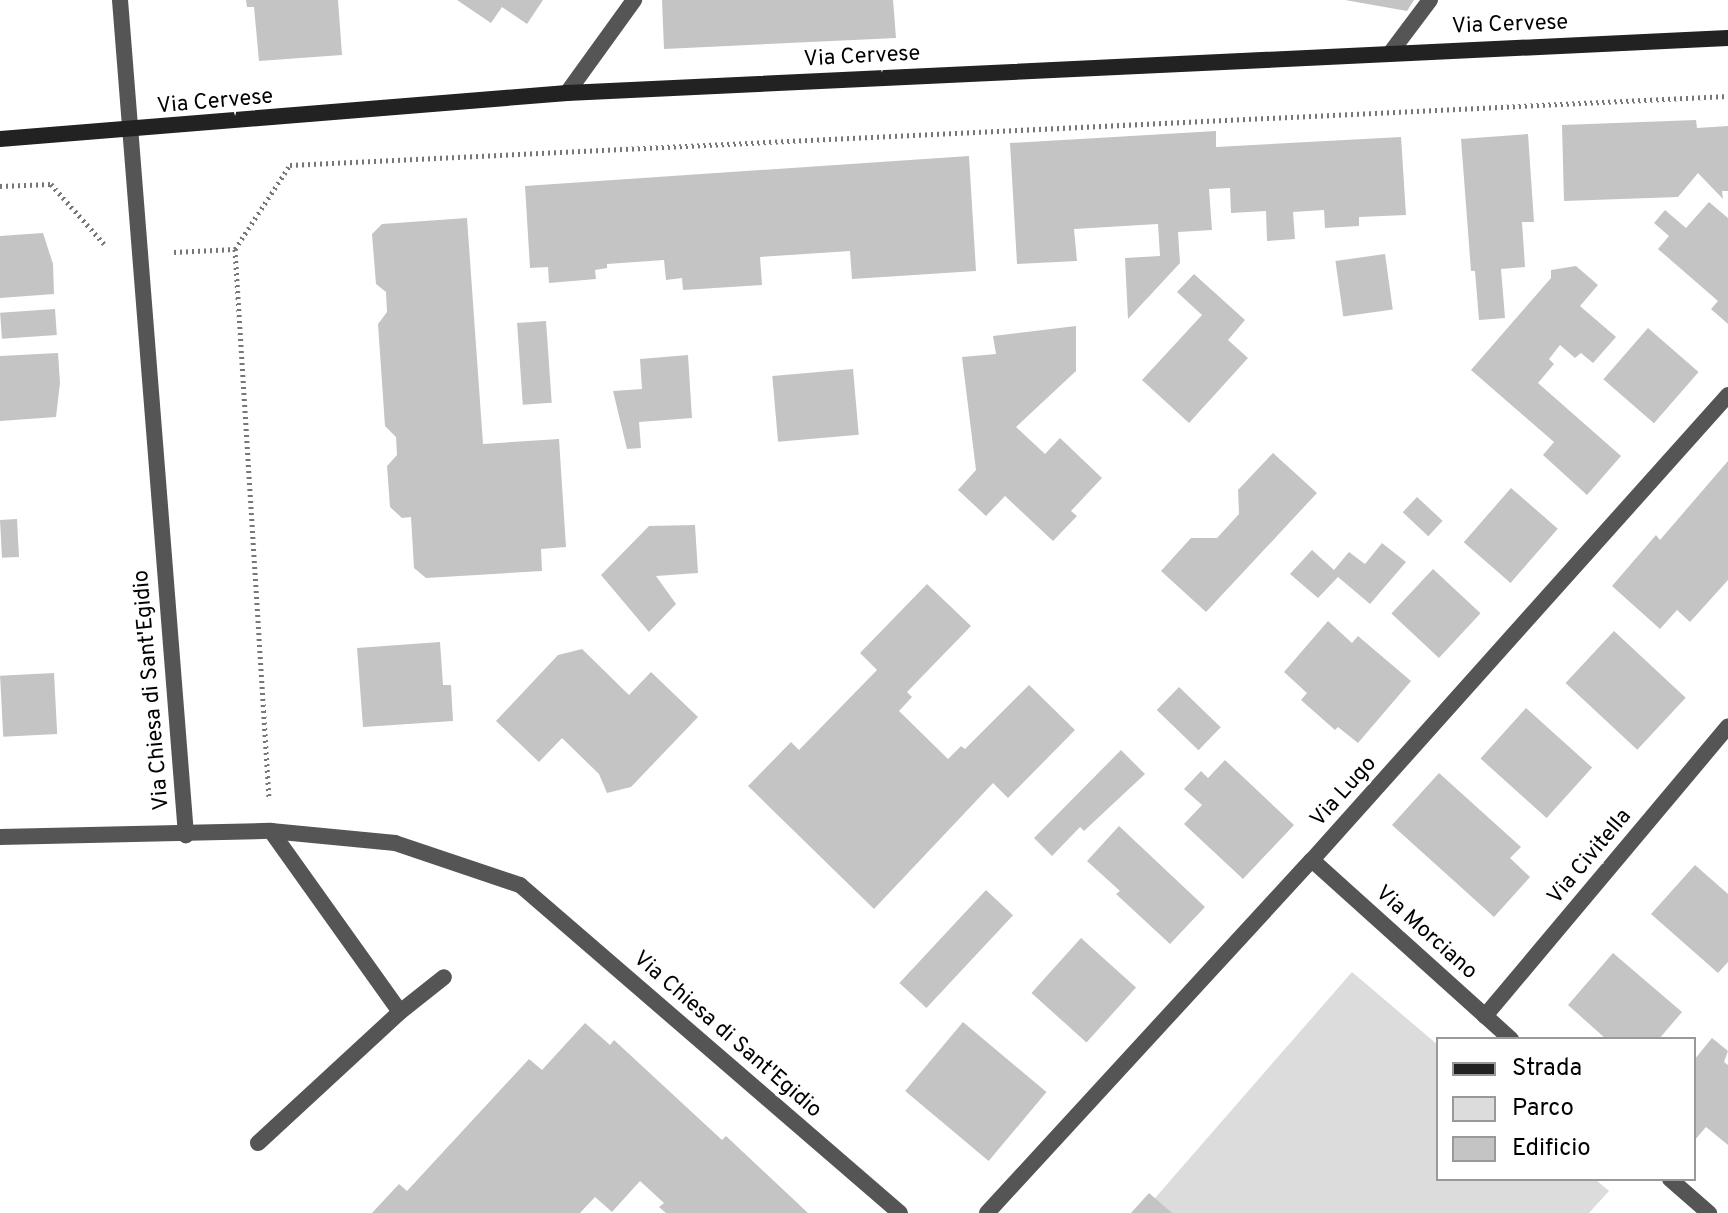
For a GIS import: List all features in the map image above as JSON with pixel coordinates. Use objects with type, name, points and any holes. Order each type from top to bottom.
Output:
[{"type":"main road","name":"Via Cervese","points":[[0,139],[130,131],[567,93],[1728,38]]},
{"type":"street","name":"Via Chiesa di Sant'Egidio","points":[[120,0],[186,835],[271,831],[395,843],[520,885],[900,1213]]},
{"type":"street","points":[[567,93],[634,0]]},
{"type":"street","points":[[1391,52],[1430,0]]},
{"type":"street","name":"Via Lugo","points":[[987,1213],[1312,860],[1728,395]]},
{"type":"street","name":"Via Civitella","points":[[1485,1016],[1728,726]]},
{"type":"street","points":[[271,831],[400,1012]]},
{"type":"street","points":[[0,837],[186,835]]},
{"type":"street","name":"Via Morciano","points":[[1312,860],[1509,1037]]},
{"type":"street","points":[[258,1143],[400,1012],[444,977]]},
{"type":"street","points":[[1672,1181],[1709,1213]]},
{"type":"path","points":[[271,831],[235,249],[290,165],[1728,96]]},
{"type":"path","points":[[0,186],[51,184],[114,254],[235,249]]},
{"type":"green space","points":[[1352,972],[1436,1043],[1436,1181],[1597,1181],[1609,1191],[1589,1213],[1142,1213]]},
{"type":"building","points":[[246,0],[338,0],[342,55],[259,61],[254,7],[247,7]]},
{"type":"building","points":[[457,0],[543,0],[527,24],[502,7],[491,23]]},
{"type":"building","points":[[662,0],[893,0],[896,38],[664,49]]},
{"type":"building","points":[[1345,0],[1414,0],[1407,11]]},
{"type":"building","points":[[1696,120],[1697,128],[1728,126],[1728,191],[1722,191],[1723,199],[1698,173],[1678,197],[1564,201],[1562,125]]},
{"type":"building","points":[[1216,131],[1216,147],[1401,137],[1406,215],[1359,217],[1359,226],[1325,228],[1324,210],[1293,212],[1295,239],[1267,241],[1266,211],[1231,213],[1230,188],[1209,189],[1212,230],[1178,232],[1180,263],[1128,319],[1125,258],[1160,256],[1158,224],[1074,229],[1077,261],[1017,264],[1010,143]]},
{"type":"building","points":[[1528,134],[1534,222],[1522,222],[1525,267],[1501,269],[1505,318],[1479,320],[1475,271],[1471,271],[1461,139]]},
{"type":"building","points":[[969,156],[976,271],[852,279],[850,251],[760,257],[762,285],[683,290],[682,278],[666,280],[664,260],[607,264],[607,268],[595,270],[596,279],[549,283],[548,267],[530,268],[525,186]]},
{"type":"building","points":[[1709,202],[1728,218],[1728,324],[1711,309],[1718,301],[1658,249],[1669,236],[1654,223],[1665,210],[1686,228]]},
{"type":"building","points":[[467,218],[483,444],[559,439],[566,547],[541,549],[542,571],[426,578],[414,568],[411,517],[402,518],[390,507],[387,466],[397,455],[396,437],[385,426],[378,324],[387,312],[386,292],[376,284],[372,234],[382,224]]},
{"type":"building","points":[[43,233],[53,264],[54,294],[0,298],[0,236]]},
{"type":"building","points":[[1385,254],[1393,309],[1343,316],[1335,261]]},
{"type":"building","points":[[1576,266],[1598,285],[1580,306],[1616,337],[1593,363],[1581,353],[1575,358],[1560,345],[1549,359],[1554,364],[1538,383],[1621,456],[1587,495],[1543,455],[1554,442],[1471,370],[1551,278],[1551,270]]},
{"type":"building","points":[[1194,274],[1245,320],[1228,340],[1248,358],[1189,423],[1142,380],[1202,315],[1177,292]]},
{"type":"building","points":[[55,309],[57,335],[2,339],[0,313]]},
{"type":"building","points":[[546,321],[552,403],[523,405],[517,323]]},
{"type":"building","points":[[1076,326],[1076,371],[1016,427],[1045,454],[1060,438],[1102,478],[1071,511],[1077,516],[1053,541],[1005,496],[986,516],[958,490],[976,470],[962,357],[996,354],[993,336]]},
{"type":"building","points":[[1648,328],[1699,372],[1654,423],[1603,379]]},
{"type":"building","points":[[58,353],[60,383],[56,417],[0,421],[0,356]]},
{"type":"building","points":[[688,355],[692,418],[639,422],[641,448],[627,449],[613,391],[642,389],[640,359]]},
{"type":"building","points":[[853,369],[859,435],[778,442],[772,376]]},
{"type":"building","points":[[1273,453],[1317,493],[1206,612],[1161,571],[1191,538],[1217,538],[1239,514],[1238,490]]},
{"type":"building","points":[[1728,461],[1728,580],[1690,622],[1677,610],[1660,629],[1612,586],[1656,535],[1660,540]]},
{"type":"building","points":[[1511,488],[1558,529],[1511,583],[1464,542]]},
{"type":"building","points":[[1417,497],[1443,521],[1428,536],[1403,512]]},
{"type":"building","points":[[17,519],[19,557],[2,558],[0,520]]},
{"type":"building","points":[[695,525],[698,573],[656,576],[676,604],[649,632],[601,575],[649,526]]},
{"type":"building","points":[[1382,543],[1406,562],[1370,604],[1338,577],[1318,598],[1290,574],[1312,550],[1334,570],[1349,552],[1365,564]]},
{"type":"building","points":[[1433,569],[1481,613],[1439,658],[1391,614]]},
{"type":"building","points":[[927,584],[971,626],[907,692],[912,697],[899,711],[948,759],[961,746],[965,749],[1029,685],[1075,730],[1008,798],[993,783],[874,909],[748,786],[791,742],[799,750],[877,670],[860,653]]},
{"type":"building","points":[[1328,621],[1352,643],[1358,636],[1411,681],[1358,743],[1338,727],[1335,730],[1301,700],[1307,693],[1284,672]]},
{"type":"building","points":[[1614,631],[1686,698],[1637,750],[1566,683]]},
{"type":"building","points":[[440,642],[443,685],[451,685],[453,721],[363,727],[357,648]]},
{"type":"building","points":[[582,649],[629,695],[651,672],[698,717],[631,787],[607,793],[599,774],[562,738],[539,762],[496,721],[558,655]]},
{"type":"building","points":[[54,673],[57,734],[3,737],[0,676]]},
{"type":"building","points":[[1179,687],[1221,727],[1198,750],[1157,710]]},
{"type":"building","points":[[1526,708],[1592,768],[1547,818],[1480,759]]},
{"type":"building","points":[[1121,750],[1145,774],[1084,831],[1080,827],[1052,856],[1034,838]]},
{"type":"building","points":[[1225,760],[1294,825],[1243,879],[1184,824],[1202,805],[1184,789],[1201,771],[1208,778]]},
{"type":"building","points":[[1439,773],[1521,847],[1510,858],[1530,877],[1494,917],[1392,825]]},
{"type":"building","points":[[1119,826],[1205,907],[1170,944],[1116,894],[1120,891],[1087,861]]},
{"type":"building","points":[[1695,865],[1728,894],[1728,962],[1718,973],[1651,914]]},
{"type":"building","points":[[986,890],[1013,915],[926,1008],[899,983]]},
{"type":"building","points":[[1081,938],[1136,988],[1086,1043],[1031,993]]},
{"type":"building","points":[[1613,953],[1682,1012],[1661,1037],[1604,1037],[1568,1005]]},
{"type":"building","points":[[963,1022],[1046,1092],[989,1161],[905,1091]]},
{"type":"building","points":[[585,1023],[610,1045],[614,1040],[722,1140],[726,1136],[808,1213],[666,1213],[659,1207],[664,1203],[640,1181],[612,1212],[595,1197],[580,1213],[372,1213],[399,1184],[407,1191],[529,1059],[542,1070]]},
{"type":"building","points":[[1712,1038],[1728,1051],[1724,1062],[1728,1065],[1728,1145],[1706,1127],[1696,1139],[1696,1058]]},
{"type":"building","points":[[1149,1193],[1172,1213],[1131,1213]]}]
